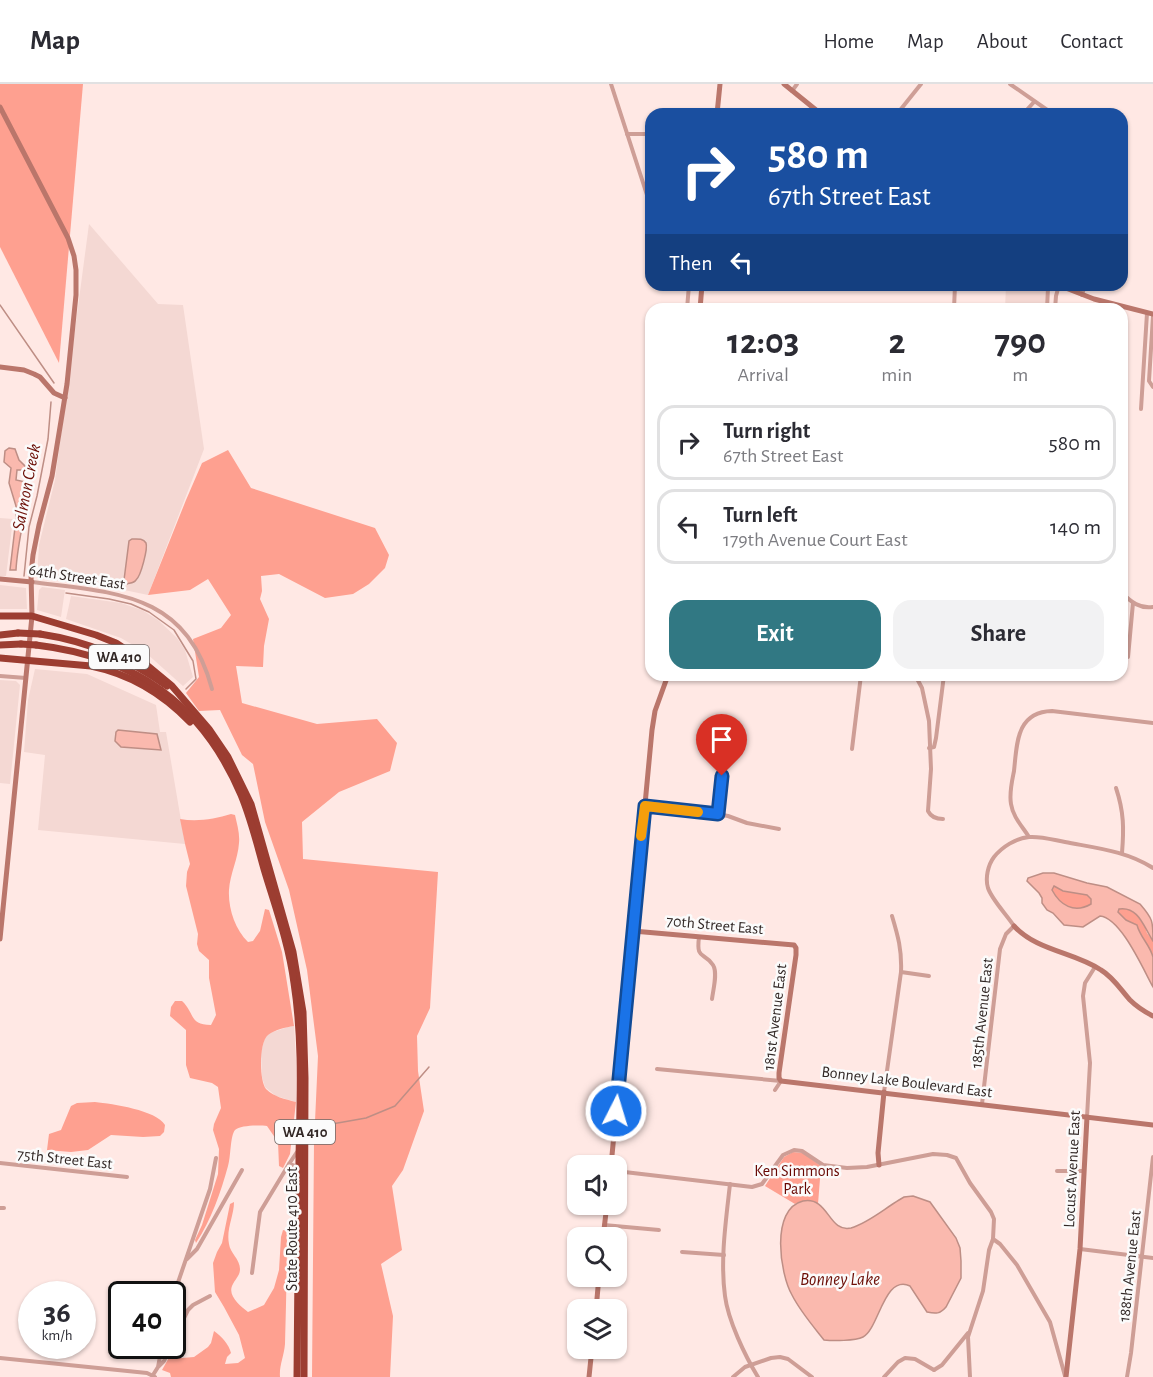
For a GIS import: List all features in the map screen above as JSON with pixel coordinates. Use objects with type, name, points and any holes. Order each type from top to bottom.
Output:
[{"type":"highway","points":[[0,616],[32,616],[116,643],[161,676],[187,703]]},
{"type":"highway","name":"WA 410","points":[[0,635],[40,634],[78,642],[116,655],[161,682],[187,703],[216,738],[239,779],[251,804],[267,869]]},
{"type":"highway","name":"WA 410","points":[[0,645],[21,644],[66,649],[111,663],[138,675],[170,696],[200,727],[220,756],[241,796],[267,869]]},
{"type":"highway","points":[[0,658],[105,669],[128,677],[174,706],[193,725],[220,762],[237,793],[256,842]]},
{"type":"highway","name":"State Route 410 East","points":[[267,869],[295,984],[300,1045],[297,1377]]},
{"type":"highway","name":"State Route 410 East","points":[[267,869],[293,952],[305,1028],[304,1377]]},
{"type":"street","points":[[611,84],[645,189]]},
{"type":"street","points":[[718,108],[720,84]]},
{"type":"street","points":[[784,84],[813,108]]},
{"type":"street","points":[[792,91],[797,84]]},
{"type":"street","points":[[902,108],[921,84]]},
{"type":"street","points":[[1010,84],[1044,108]]},
{"type":"street","points":[[1028,108],[1034,102]]},
{"type":"street","points":[[0,107],[65,232],[74,256],[77,275],[64,398],[52,476],[34,546],[31,571],[32,616],[0,939]]},
{"type":"street","points":[[627,134],[645,134]]},
{"type":"street","points":[[1074,291],[1112,303]]},
{"type":"street","points":[[1128,308],[1151,315]]},
{"type":"street","points":[[1151,315],[1149,381],[1153,387]]},
{"type":"street","points":[[1141,409],[1151,315]]},
{"type":"street","points":[[0,367],[24,370],[34,374],[52,392],[64,398]]},
{"type":"street","name":"64th Street East","points":[[0,579],[107,592],[129,597],[154,607],[173,622],[194,646],[205,667],[212,689]]},
{"type":"street","points":[[1128,598],[1145,608],[1153,607]]},
{"type":"street","points":[[1128,657],[1133,603]]},
{"type":"street","points":[[0,676],[26,678]]},
{"type":"street","points":[[611,1155],[652,730],[655,711],[666,681]]},
{"type":"street","points":[[852,748],[860,681]]},
{"type":"street","points":[[918,681],[928,712],[931,769],[929,814],[934,818],[943,819]]},
{"type":"street","points":[[929,748],[934,747],[936,738],[943,681]]},
{"type":"street","points":[[1029,837],[1015,816],[1011,798],[1019,735],[1024,724],[1031,717],[1052,711],[1153,723]]},
{"type":"street","points":[[718,814],[722,776]]},
{"type":"street","points":[[1116,788],[1124,822],[1122,853]]},
{"type":"street","points":[[645,806],[718,814],[747,823],[779,829]]},
{"type":"street","points":[[1153,868],[1122,853],[1029,837],[1002,848],[988,870],[988,888],[1021,933],[1028,939],[1082,959],[1096,967],[1111,977],[1139,1008],[1153,1016]]},
{"type":"street","points":[[879,1165],[878,1153],[884,1092],[901,972],[901,947],[892,916]]},
{"type":"street","name":"185th Avenue East","points":[[982,1104],[1000,949],[1003,939],[1014,926]]},
{"type":"street","name":"70th Street East","points":[[633,931],[795,946]]},
{"type":"street","points":[[699,937],[699,953],[711,963],[714,969],[712,999]]},
{"type":"street","name":"181st Avenue East","points":[[775,1090],[781,1081],[779,1073],[796,955],[795,946]]},
{"type":"street","name":"Locust Avenue East","points":[[1066,1377],[1080,1249],[1090,1058],[1083,996],[1085,983],[1096,967]]},
{"type":"street","points":[[901,972],[929,976]]},
{"type":"street","name":"Bonney Lake Boulevard East","points":[[657,1069],[884,1092],[1153,1125]]},
{"type":"street","points":[[252,1273],[261,1209],[299,1149]]},
{"type":"street","points":[[627,1172],[752,1187],[766,1180],[783,1155],[794,1150],[802,1150],[816,1162],[827,1167],[856,1168],[933,1154],[950,1155],[956,1158],[994,1219],[993,1239],[989,1250],[983,1291],[969,1333],[970,1377]]},
{"type":"street","name":"188th Avenue East","points":[[1127,1377],[1153,1157]]},
{"type":"street","points":[[178,1281],[210,1189],[216,1158]]},
{"type":"street","name":"75th Street East","points":[[0,1163],[127,1177]]},
{"type":"street","points":[[289,1164],[297,1169],[299,1188]]},
{"type":"street","points":[[186,1259],[197,1249],[242,1170]]},
{"type":"street","points":[[1057,1171],[1084,1171]]},
{"type":"street","points":[[730,1184],[724,1255],[727,1308],[750,1365],[758,1377]]},
{"type":"street","points":[[605,1215],[604,1225],[659,1230]]},
{"type":"street","points":[[993,1239],[1017,1265],[1050,1322],[1066,1377]]},
{"type":"street","points":[[1080,1249],[1153,1258]]},
{"type":"street","points":[[682,1252],[724,1255]]},
{"type":"street","points":[[186,1314],[194,1305],[210,1296]]},
{"type":"street","points":[[933,1377],[934,1370],[942,1365],[969,1333]]},
{"type":"street","points":[[733,1377],[750,1365],[771,1358],[785,1357],[812,1377]]},
{"type":"street","points":[[0,1358],[147,1373],[154,1376],[160,1359]]},
{"type":"street","points":[[884,1377],[897,1362],[905,1358],[915,1359],[934,1370]]},
{"type":"street","points":[[158,1367],[165,1359]]},
{"type":"street","points":[[589,1377],[591,1359]]},
{"type":"shaded area","points":[[89,224],[158,304],[183,305],[204,449],[148,595],[110,587],[37,578],[39,545],[55,480]]},
{"type":"shaded area","points":[[1006,291],[1047,291],[1046,303],[1005,303]]},
{"type":"shaded area","points":[[0,518],[13,519],[6,576],[0,576]]},
{"type":"shaded area","points":[[0,585],[26,588],[27,609],[0,609]]},
{"type":"shaded area","points":[[42,587],[65,590],[61,617],[37,610],[39,590]]},
{"type":"shaded area","points":[[71,596],[121,603],[142,610],[158,620],[177,638],[185,650],[193,677],[183,686],[145,652],[121,638],[66,619]]},
{"type":"shaded area","points":[[35,669],[87,674],[156,705],[160,732],[166,732],[185,844],[38,830],[45,755],[24,752],[28,700]]},
{"type":"shaded area","points":[[0,680],[16,681],[20,685],[10,784],[0,783]]},
{"type":"shaded area","points":[[294,1026],[296,1102],[276,1096],[265,1087],[262,1077],[261,1053],[265,1037],[270,1033]]},
{"type":"green space","points":[[0,84],[83,84],[59,363],[0,247]]},
{"type":"green space","points":[[228,450],[251,488],[375,528],[389,555],[385,568],[369,584],[353,594],[325,598],[279,574],[261,576],[260,599],[269,619],[263,667],[236,666],[242,703],[317,724],[377,719],[397,743],[390,771],[339,792],[302,822],[303,859],[438,872],[430,1008],[417,1036],[418,1071],[424,1111],[403,1170],[392,1186],[402,1250],[381,1264],[393,1316],[390,1377],[312,1377],[314,1143],[318,1056],[307,970],[289,890],[265,822],[253,764],[242,755],[220,710],[199,711],[186,693],[199,677],[193,639],[221,628],[231,615],[208,579],[190,590],[148,595],[202,463]]},
{"type":"green space","points":[[235,815],[239,840],[229,890],[231,911],[239,931],[248,942],[253,941],[260,931],[265,909],[269,910],[282,952],[294,1026],[273,1032],[265,1039],[261,1061],[262,1078],[269,1092],[296,1102],[290,1154],[283,1168],[279,1166],[278,1142],[267,1126],[246,1126],[235,1130],[219,1196],[196,1243],[195,1240],[218,1174],[219,1149],[213,1130],[221,1108],[218,1087],[212,1083],[190,1078],[186,1065],[186,1030],[170,1016],[171,1007],[175,1001],[182,1001],[199,1023],[211,1025],[216,1015],[209,978],[209,960],[199,951],[198,934],[186,886],[190,864],[180,819],[206,820]]},
{"type":"green space","points":[[1054,886],[1063,891],[1087,895],[1091,899],[1091,904],[1073,908],[1063,904],[1052,890]]},
{"type":"green space","points":[[1126,908],[1135,912],[1153,941],[1153,957],[1137,925],[1125,920],[1118,912],[1119,909]]},
{"type":"green space","points":[[95,1102],[153,1115],[165,1125],[164,1132],[160,1136],[143,1137],[111,1135],[88,1150],[71,1152],[47,1150],[49,1134],[61,1130],[71,1106],[77,1103]]},
{"type":"green space","name":"Ken Simmons Park","points":[[793,1152],[803,1153],[821,1166],[818,1204],[807,1201],[795,1204],[765,1186],[784,1157]]},
{"type":"green space","points":[[234,1202],[228,1238],[240,1269],[231,1290],[235,1301],[248,1312],[264,1305],[274,1288],[279,1270],[281,1237],[283,1230],[287,1231],[285,1344],[280,1377],[171,1377],[170,1373],[162,1370],[168,1359],[194,1357],[208,1347],[214,1331],[224,1340],[231,1353],[225,1364],[238,1363],[245,1358],[239,1335],[215,1292],[213,1263],[222,1243],[230,1204]]},
{"type":"water","points":[[9,448],[15,449],[19,460],[27,470],[17,470],[16,480],[30,483],[16,570],[10,570],[16,506],[9,483],[11,468],[4,462],[5,451]]},
{"type":"water","points":[[132,539],[145,541],[146,550],[138,577],[134,582],[127,584],[124,580],[129,541]]},
{"type":"water","points":[[118,730],[157,734],[161,750],[121,747],[115,741]]},
{"type":"water","points":[[1043,873],[1054,873],[1107,887],[1140,904],[1148,913],[1151,921],[1153,941],[1136,914],[1126,909],[1119,909],[1118,912],[1126,920],[1137,925],[1152,953],[1153,987],[1131,946],[1116,925],[1100,916],[1083,927],[1064,925],[1047,910],[1039,893],[1027,881],[1028,878]],"holes":[[[1054,886],[1063,891],[1087,895],[1091,899],[1091,904],[1079,908],[1063,904],[1052,890]]]},
{"type":"water","name":"Bonney Lake","points":[[913,1196],[930,1202],[956,1238],[960,1248],[961,1278],[946,1307],[938,1313],[927,1312],[910,1286],[901,1284],[888,1295],[869,1332],[863,1337],[838,1341],[824,1340],[799,1307],[784,1273],[781,1243],[786,1216],[793,1206],[803,1201],[812,1201],[824,1209],[837,1225],[851,1228],[870,1219],[904,1197]]},
{"type":"waterway","name":"Salmon Creek","points":[[0,305],[54,383]]},
{"type":"waterway","name":"Salmon Creek","points":[[24,576],[29,527],[48,439],[51,402]]},
{"type":"waterway","name":"Salmon Creek","points":[[66,593],[131,604],[149,612],[174,630],[193,661],[196,679],[186,689]]},
{"type":"waterway","name":"Salmon Creek","points":[[315,1127],[366,1118],[395,1106],[429,1067]]},
{"type":"slow traffic","points":[[641,836],[645,806],[698,812]]},
{"type":"route","points":[[616,1111],[645,806],[718,814],[722,776]]}]
